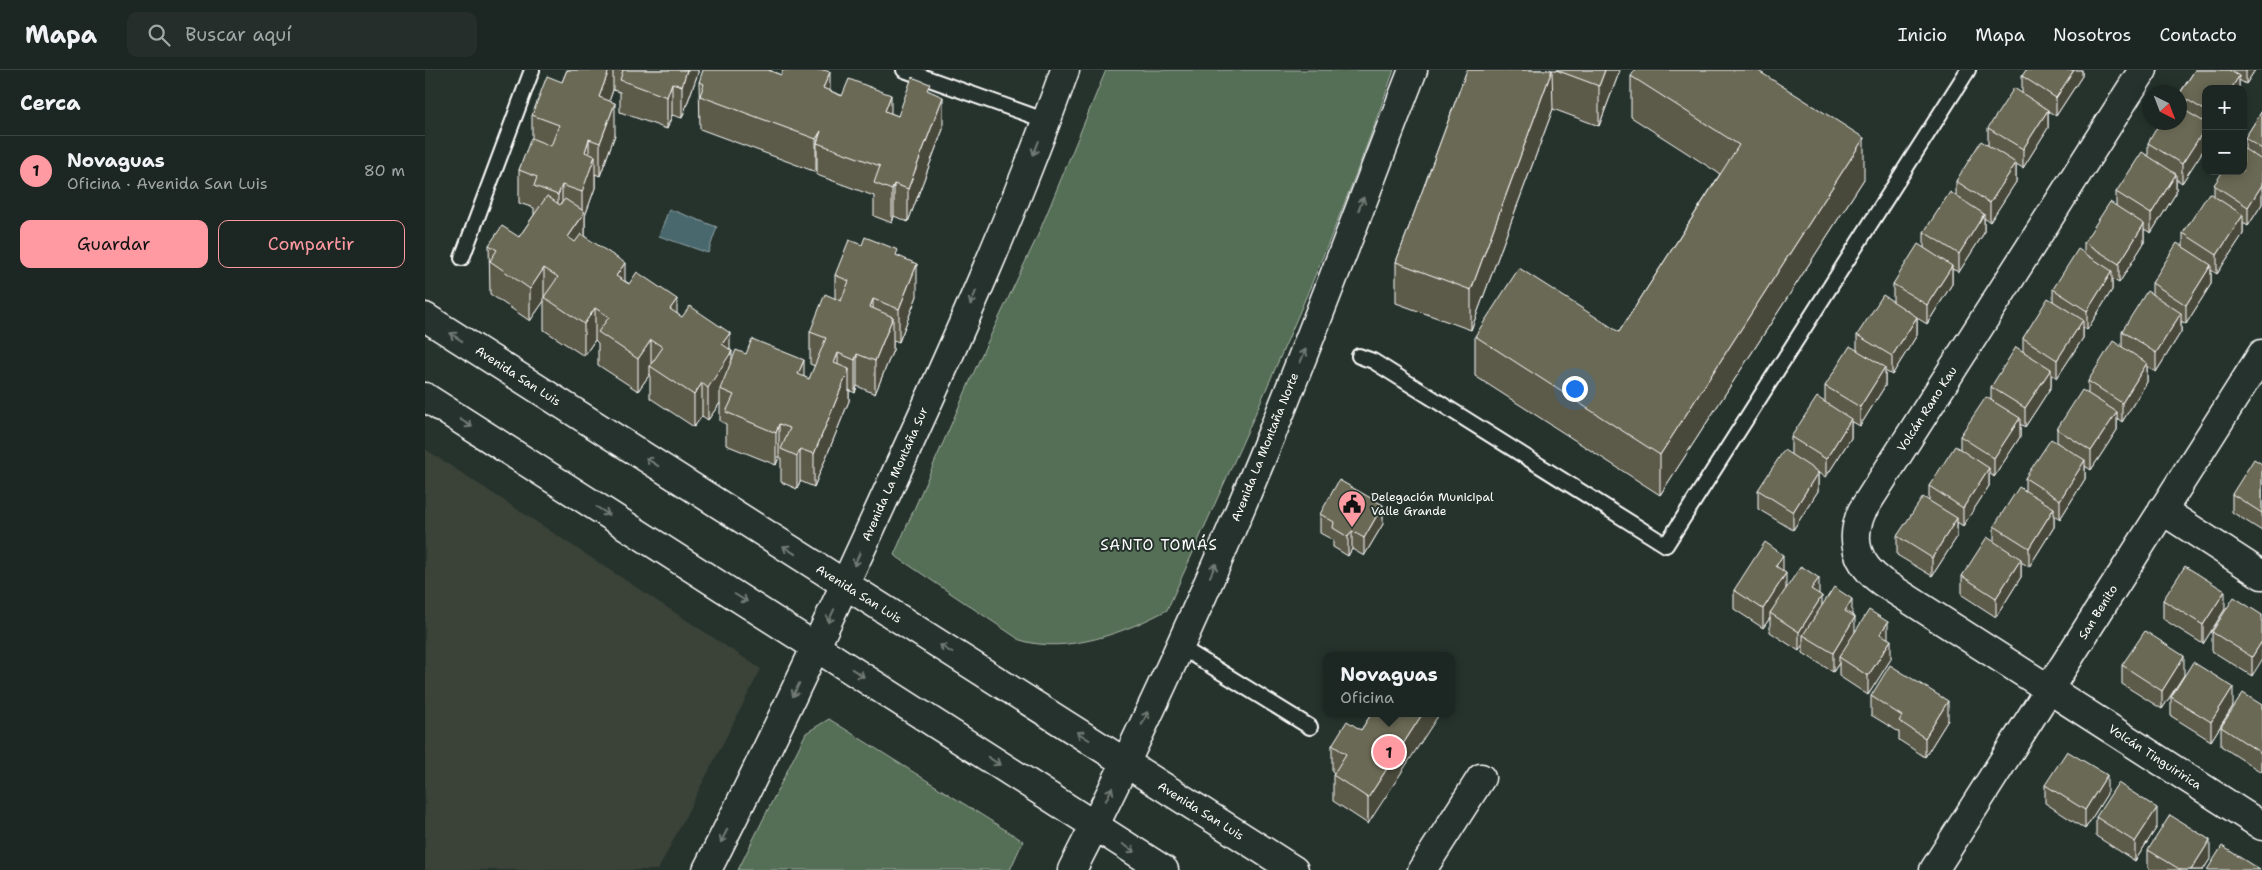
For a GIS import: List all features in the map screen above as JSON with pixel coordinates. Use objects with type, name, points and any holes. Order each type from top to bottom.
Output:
[{"type":"street","name":"Avenida La Montaña Sur","points":[[707,870],[817,646],[940,376],[1047,120],[1065,70]]},
{"type":"street","name":"Avenida La Montaña Norte","points":[[1071,870],[1094,826],[1179,646],[1272,432],[1413,70]]},
{"type":"street","name":"Volcán Rano Kau","points":[[2049,689],[1871,574],[1862,563],[1857,551],[1856,524],[1862,511],[2143,70]]},
{"type":"street","name":"Avenida San Luis","points":[[425,317],[1294,870]]},
{"type":"street","name":"San Benito","points":[[1934,870],[2262,354]]},
{"type":"street","points":[[425,397],[817,646],[1164,870]]},
{"type":"street","points":[[2162,510],[2262,575]]},
{"type":"street","name":"Volcán Tinguiririca","points":[[2049,689],[2262,826]]},
{"type":"street","points":[[1422,870],[1481,778]]},
{"type":"lane","points":[[462,258],[532,70]]},
{"type":"lane","points":[[904,70],[1047,120]]},
{"type":"lane","points":[[1359,356],[1373,362],[1666,545],[1968,70]]},
{"type":"lane","points":[[1179,646],[1310,727]]},
{"type":"shaded area","points":[[425,449],[761,669],[658,870],[425,870]]},
{"type":"green space","points":[[1106,70],[1394,70],[1343,207],[1287,343],[1167,610],[1133,626],[1095,639],[1057,645],[1038,644],[1020,640],[894,555],[981,356],[1038,235]]},
{"type":"green space","points":[[829,719],[1023,841],[1010,870],[738,870],[806,733]]},
{"type":"water","points":[[669,209],[717,227],[708,253],[659,236]]},
{"type":"building","points":[[567,70],[609,70],[599,97],[615,103],[600,143],[589,139],[585,152],[595,156],[582,192],[562,185],[558,195],[534,186],[537,177],[519,170],[531,138],[551,146],[559,125],[532,115],[547,76],[562,82]]},
{"type":"building","points":[[623,70],[687,70],[682,86],[672,83],[667,97],[620,80]]},
{"type":"building","points":[[703,70],[768,70],[781,75],[783,70],[824,70],[830,72],[823,88],[842,96],[849,79],[891,95],[885,111],[898,116],[912,77],[930,84],[927,90],[943,97],[908,189],[894,184],[892,190],[874,183],[880,166],[817,143],[821,131],[816,139],[700,96],[704,84],[699,82]]},
{"type":"building","points":[[1467,70],[1552,70],[1471,290],[1396,262]]},
{"type":"building","points":[[1556,70],[1605,70],[1599,86]]},
{"type":"building","points":[[1635,70],[1757,70],[1864,138],[1660,455],[1475,336],[1519,268],[1619,332],[1739,145],[1631,76]]},
{"type":"building","points":[[2026,70],[2074,70],[2056,98],[2022,76]]},
{"type":"building","points":[[2195,70],[2229,70],[2239,76],[2233,85],[2202,85],[2202,109],[2187,100],[2187,85],[2185,85]]},
{"type":"building","points":[[2014,88],[2048,110],[2023,149],[1988,128]]},
{"type":"building","points":[[2262,111],[2262,149],[2247,139],[2247,135]]},
{"type":"building","points":[[2187,112],[2202,121],[2202,133],[2182,164],[2148,143],[2155,130],[2187,130]]},
{"type":"building","points":[[1981,141],[2016,163],[1990,203],[1956,181]]},
{"type":"building","points":[[2247,151],[2262,160],[2262,185],[2248,207],[2214,185],[2220,175],[2247,175]]},
{"type":"building","points":[[2142,152],[2176,174],[2151,214],[2116,192]]},
{"type":"building","points":[[1950,192],[1984,214],[1959,254],[1924,232]]},
{"type":"building","points":[[2209,193],[2243,215],[2217,255],[2183,233]]},
{"type":"building","points":[[547,196],[560,205],[565,199],[585,212],[568,237],[575,242],[581,234],[625,263],[616,276],[629,284],[637,272],[677,299],[670,309],[682,317],[690,306],[730,333],[722,344],[732,351],[708,388],[702,383],[694,395],[650,366],[663,347],[651,340],[638,359],[598,332],[609,317],[595,308],[584,324],[544,297],[558,277],[544,268],[530,289],[490,261],[497,250],[489,245],[502,226],[519,237]]},
{"type":"building","points":[[2110,202],[2144,224],[2119,264],[2084,242]]},
{"type":"building","points":[[865,237],[898,250],[896,255],[917,264],[899,309],[873,299],[870,307],[893,317],[875,361],[857,354],[855,360],[838,353],[834,363],[849,369],[814,454],[800,449],[797,456],[781,449],[790,428],[779,424],[776,433],[726,412],[734,395],[720,389],[736,350],[746,354],[752,339],[804,360],[798,374],[809,379],[826,338],[810,332],[825,294],[841,301],[849,281],[835,275],[849,240],[862,245]]},
{"type":"building","points":[[2177,243],[2211,265],[2186,305],[2152,283]]},
{"type":"building","points":[[1918,244],[1952,266],[1927,305],[1893,284]]},
{"type":"building","points":[[2078,249],[2112,271],[2087,311],[2053,289]]},
{"type":"building","points":[[2147,291],[2181,313],[2156,353],[2122,331]]},
{"type":"building","points":[[1883,295],[1917,317],[1892,356],[1857,335]]},
{"type":"building","points":[[2048,298],[2083,320],[2057,360],[2023,338]]},
{"type":"building","points":[[2113,341],[2147,363],[2122,403],[2088,381]]},
{"type":"building","points":[[1850,346],[1885,367],[1860,407],[1825,386]]},
{"type":"building","points":[[2016,347],[2051,369],[2025,408],[1991,387]]},
{"type":"building","points":[[2082,390],[2117,412],[2091,451],[2057,429]]},
{"type":"building","points":[[1817,397],[1851,419],[1826,459],[1791,437]]},
{"type":"building","points":[[1986,397],[2020,418],[1994,458],[1960,436]]},
{"type":"building","points":[[2051,439],[2085,460],[2060,500],[2025,478]]},
{"type":"building","points":[[1955,446],[1989,468],[1963,508],[1929,486]]},
{"type":"building","points":[[1784,450],[1818,472],[1793,512],[1758,490]]},
{"type":"building","points":[[2254,459],[2262,464],[2262,513],[2232,494]]},
{"type":"building","points":[[1339,480],[1383,505],[1364,538],[1352,531],[1348,537],[1333,528],[1334,522],[1320,514]]},
{"type":"building","points":[[2019,487],[2054,508],[2029,548],[1994,526]]},
{"type":"building","points":[[1923,497],[1957,518],[1932,558],[1897,536]]},
{"type":"building","points":[[1987,537],[2021,559],[1996,598],[1962,576]]},
{"type":"building","points":[[1765,542],[1783,555],[1776,566],[1786,573],[1763,609],[1734,590]]},
{"type":"building","points":[[1801,566],[1819,578],[1811,589],[1822,596],[1799,632],[1770,613]]},
{"type":"building","points":[[2185,566],[2225,591],[2203,625],[2163,600]]},
{"type":"building","points":[[1834,587],[1852,599],[1845,611],[1855,617],[1833,653],[1803,635]]},
{"type":"building","points":[[2234,597],[2262,615],[2262,641],[2252,657],[2212,632]]},
{"type":"building","points":[[1869,610],[1888,622],[1880,634],[1891,640],[1868,676],[1839,657]]},
{"type":"building","points":[[2145,631],[2184,656],[2162,691],[2122,665]]},
{"type":"building","points":[[2193,662],[2233,687],[2211,722],[2171,697]]},
{"type":"building","points":[[1890,665],[1948,701],[1925,738],[1899,721],[1902,716],[1871,696]]},
{"type":"building","points":[[2243,693],[2262,705],[2261,753],[2221,727]]},
{"type":"building","points":[[1369,717],[1420,717],[1368,798],[1333,775],[1346,754],[1332,745],[1347,721],[1361,730]]},
{"type":"building","points":[[2067,751],[2107,775],[2085,810],[2045,785]]},
{"type":"building","points":[[2118,783],[2157,808],[2135,842],[2096,817]]},
{"type":"building","points":[[2170,815],[2210,840],[2191,870],[2181,870],[2148,850]]},
{"type":"building","points":[[2222,846],[2260,870],[2207,870]]},
{"type":"place","name":"Delegación Municipal Valle Grande","points":[[1352,528]]},
{"type":"place","name":"Novaguas","points":[[1389,752]]},
{"type":"district","name":"SANTO TOMÁS","points":[[1159,545]]}]
